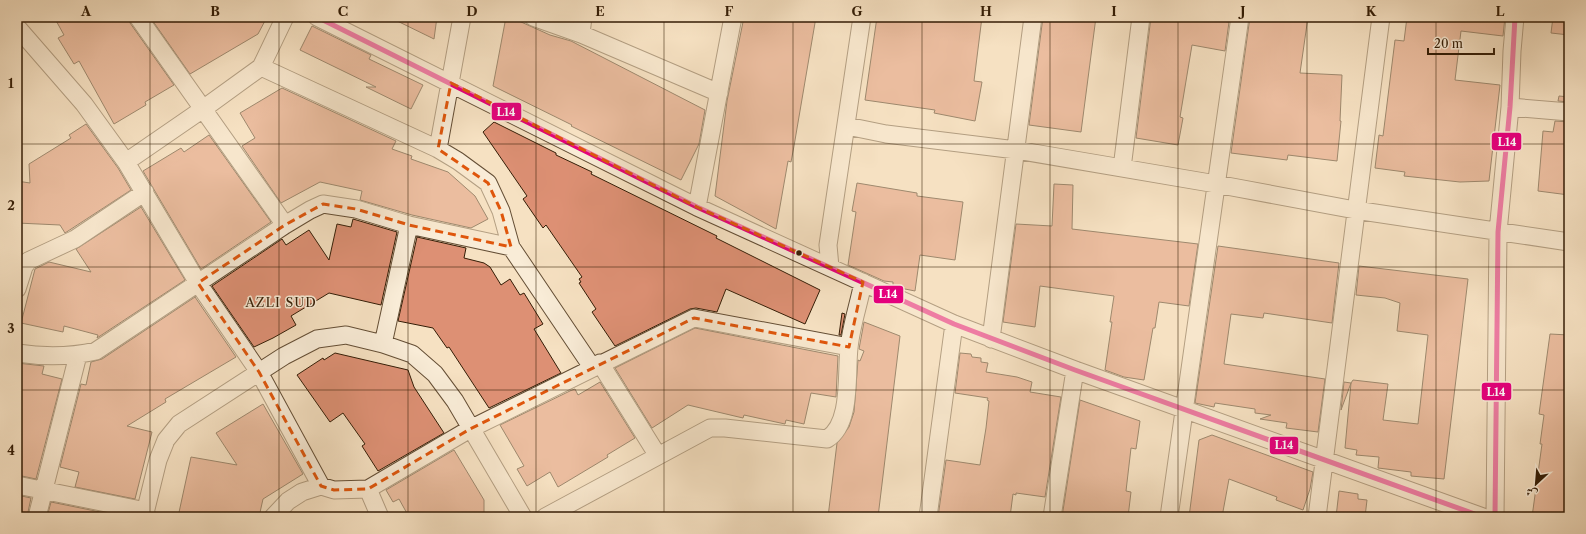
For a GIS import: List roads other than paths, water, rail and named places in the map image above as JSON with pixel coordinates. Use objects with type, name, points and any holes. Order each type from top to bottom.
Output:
[{"type":"street","points":[[138,17],[285,225]]},
{"type":"street","points":[[126,162],[261,67],[285,17]]},
{"type":"street","points":[[317,17],[697,207],[954,324],[1075,370],[1483,517]]},
{"type":"street","points":[[438,150],[462,17]]},
{"type":"street","points":[[533,17],[581,34],[719,93]]},
{"type":"street","points":[[581,34],[583,17]]},
{"type":"street","points":[[697,207],[733,17]]},
{"type":"street","points":[[830,267],[828,245],[847,126],[862,17]]},
{"type":"street","points":[[991,339],[1033,17]]},
{"type":"street","points":[[1122,168],[1141,17]]},
{"type":"street","points":[[1169,517],[1186,409],[1240,17]]},
{"type":"street","points":[[1317,517],[1380,17]]},
{"type":"street","points":[[1495,517],[1498,232],[1510,107],[1515,17]]},
{"type":"street","points":[[17,27],[84,104],[126,162],[198,283],[260,372],[321,486]]},
{"type":"street","points":[[261,67],[438,150],[458,161],[488,183],[501,211],[510,247],[596,365],[658,456]]},
{"type":"street","points":[[1510,107],[1569,112]]},
{"type":"street","points":[[847,126],[886,134],[1016,150],[1216,184],[1355,210],[1569,242]]},
{"type":"street","points":[[17,289],[24,267],[28,261],[75,238],[145,192]]},
{"type":"street","points":[[17,353],[37,356],[78,355],[96,351],[120,333],[285,225],[323,204],[356,208],[409,225],[510,247]]},
{"type":"street","points":[[383,344],[409,225]]},
{"type":"street","points":[[545,517],[710,428],[725,428],[827,440],[834,435],[842,419],[846,398],[849,347],[863,282]]},
{"type":"street","points":[[273,517],[288,501],[302,492],[321,486],[334,490],[368,489],[470,429],[596,365],[694,318],[849,347]]},
{"type":"street","points":[[928,517],[954,324]]},
{"type":"street","points":[[17,486],[43,490],[145,514],[158,460],[166,440],[179,424],[284,356],[317,339],[346,335],[383,344],[412,354],[435,374],[455,401],[470,429],[523,517]]},
{"type":"street","points":[[37,517],[78,355]]},
{"type":"street","points":[[1052,517],[1075,370]]},
{"type":"street","points":[[368,489],[380,517]]},
{"type":"district","name":"AZLI SUD","points":[[281,302]]}]
